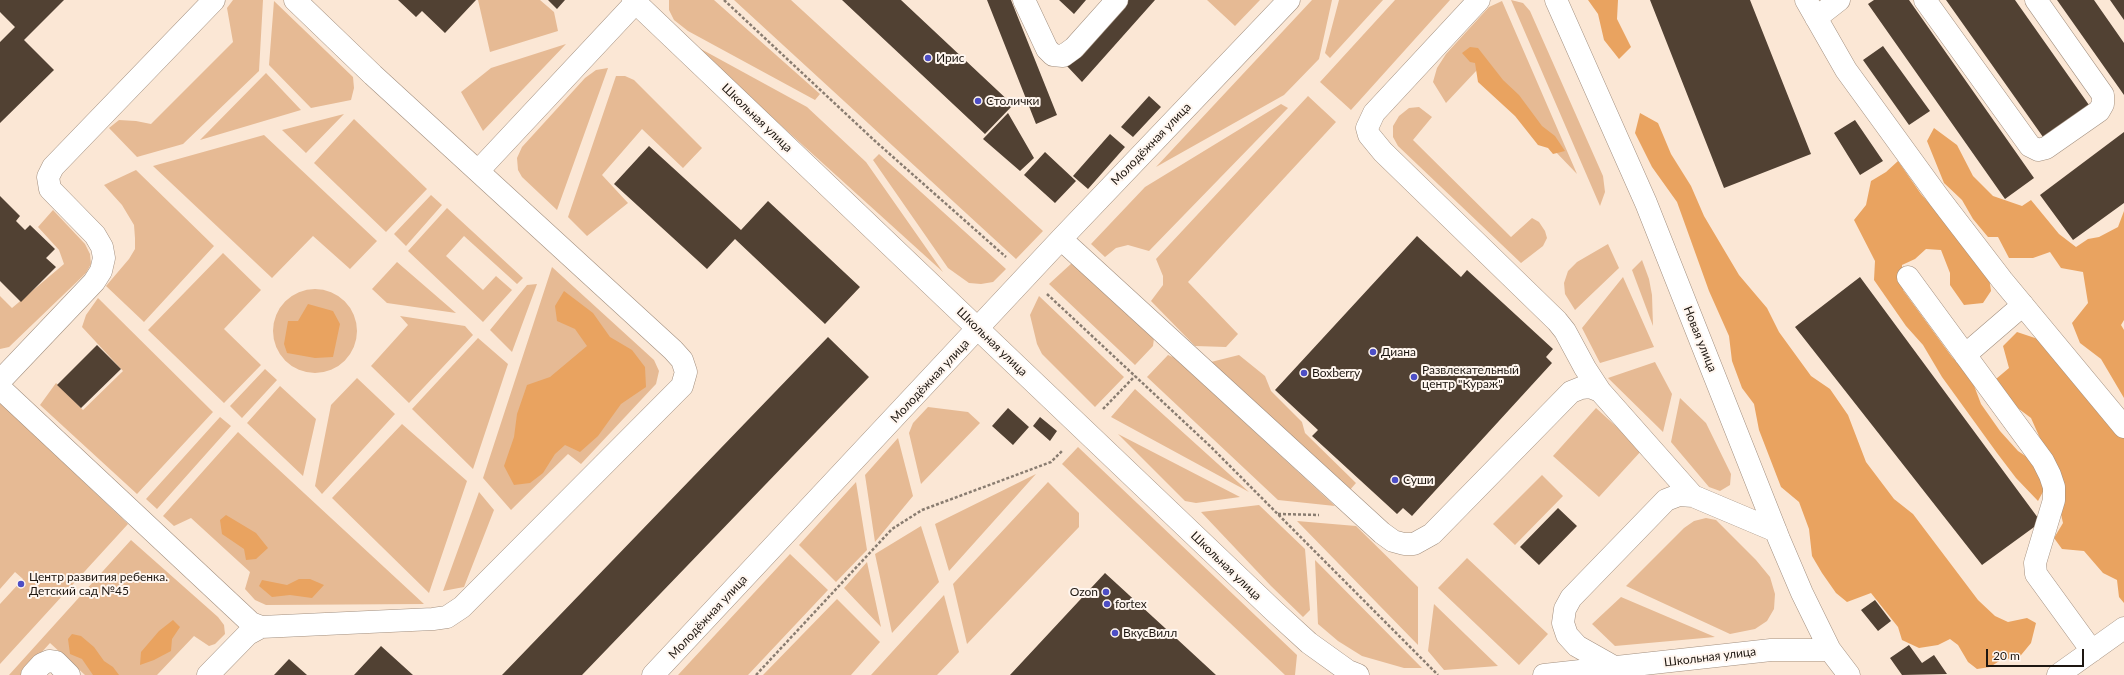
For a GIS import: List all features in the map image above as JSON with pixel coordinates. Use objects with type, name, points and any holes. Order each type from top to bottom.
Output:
[{"type":"street","points":[[0,381],[94,282],[101,271],[104,258],[102,247],[95,235],[50,189],[48,177],[53,166],[214,0]]},
{"type":"street","points":[[208,675],[248,634],[261,627],[433,620],[447,617],[462,608],[682,386],[686,372],[682,360],[673,350],[479,170],[373,75],[295,0]]},
{"type":"street","points":[[1024,0],[1047,49],[1053,54],[1063,56],[1074,48],[1117,0]]},
{"type":"street","name":"Молодёжная улица","points":[[653,675],[1026,276],[1289,0]]},
{"type":"street","points":[[1479,0],[1374,113],[1367,128],[1369,135],[1383,152],[1557,321],[1565,331],[1585,368],[1600,391],[1692,496]]},
{"type":"street","name":"Новая улица","points":[[1556,0],[1646,203],[1776,530],[1830,650],[1849,675]]},
{"type":"street","points":[[1839,0],[1811,9],[1846,70],[1939,198],[2023,305],[2124,427]]},
{"type":"street","points":[[1925,0],[2030,146],[2038,150],[2046,148],[2099,111],[2103,104],[2103,95],[2036,0]]},
{"type":"street","points":[[479,170],[636,1]]},
{"type":"street","name":"Школьная улица","points":[[636,1],[1274,611],[1310,643],[1353,674]]},
{"type":"street","points":[[1061,239],[1382,533],[1393,541],[1404,544],[1414,544],[1432,534],[1571,392],[1580,388],[1590,387],[1600,391]]},
{"type":"street","points":[[1908,277],[2043,461],[2050,475],[2054,487],[2054,500],[2036,558],[2036,574],[2092,651]]},
{"type":"street","points":[[1965,355],[2023,305]]},
{"type":"street","points":[[0,388],[252,623],[261,627]]},
{"type":"street","points":[[1616,668],[1576,646],[1567,634],[1563,623],[1565,609],[1571,598],[1666,500],[1679,495],[1692,496],[1776,530]]},
{"type":"street","points":[[2058,675],[2124,628]]},
{"type":"street","name":"Школьная улица","points":[[1544,675],[1771,650],[1830,650]]},
{"type":"street","points":[[32,675],[42,664],[49,661],[56,662],[69,675]]},
{"type":"path","points":[[724,0],[875,141],[1026,276],[1210,446],[1438,675]]},
{"type":"path","points":[[756,675],[892,529],[922,510],[1051,462],[1135,376]]},
{"type":"shaded area","points":[[233,0],[263,0],[259,71],[183,144],[137,157],[109,128],[119,120],[151,124],[233,42],[227,8]]},
{"type":"shaded area","points":[[478,0],[540,0],[554,12],[558,31],[490,52]]},
{"type":"shaded area","points":[[669,0],[714,0],[820,94],[815,100],[688,31],[674,20],[669,10]]},
{"type":"shaded area","points":[[734,0],[791,0],[1043,231],[1016,259]]},
{"type":"shaded area","points":[[1207,0],[1260,0],[1235,26]]},
{"type":"shaded area","points":[[1312,0],[1332,0],[1319,59],[1284,95],[1156,167]]},
{"type":"shaded area","points":[[1339,0],[1383,0],[1330,58],[1325,53]]},
{"type":"shaded area","points":[[1395,0],[1450,0],[1351,110],[1320,82]]},
{"type":"shaded area","points":[[1511,0],[1523,3],[1530,11],[1603,176],[1605,192],[1600,206]]},
{"type":"shaded area","points":[[1588,0],[1618,0],[1617,19],[1631,47],[1619,59],[1604,40],[1598,14]]},
{"type":"shaded area","points":[[274,1],[353,77],[354,88],[351,100],[311,108],[269,65]]},
{"type":"shaded area","points":[[1502,1],[1577,174],[1477,70],[1446,103],[1433,82],[1437,68],[1446,54],[1489,7]]},
{"type":"shaded area","points":[[690,43],[807,107],[866,162],[943,272]]},
{"type":"shaded area","points":[[566,44],[483,131],[461,92],[491,68]]},
{"type":"shaded area","points":[[1470,47],[1478,48],[1503,80],[1519,95],[1542,126],[1555,136],[1565,151],[1553,154],[1548,148],[1538,145],[1515,116],[1478,82],[1475,63],[1470,62],[1462,53]]},
{"type":"shaded area","points":[[608,68],[557,210],[522,177],[518,170],[517,158],[522,147],[585,78],[596,70]]},
{"type":"shaded area","points":[[266,73],[301,110],[200,140]]},
{"type":"shaded area","points":[[616,76],[625,76],[634,80],[702,148],[683,168],[642,129],[602,175],[628,203],[587,236],[568,217]]},
{"type":"shaded area","points":[[1308,96],[1336,122],[1188,282],[1238,334],[1226,347],[1195,346],[1151,301],[1163,285],[1163,276],[1156,259]]},
{"type":"shaded area","points":[[1281,104],[1288,108],[1149,251],[1128,245],[1116,248],[1105,257],[1091,244],[1145,187]]},
{"type":"shaded area","points":[[1419,107],[1432,117],[1413,140],[1511,237],[1532,218],[1539,222],[1545,231],[1547,238],[1543,246],[1521,263],[1398,146],[1393,137],[1393,126],[1399,116],[1409,108]]},
{"type":"shaded area","points":[[1640,113],[1658,123],[1671,154],[1691,186],[1704,216],[1739,275],[1767,308],[1779,332],[1811,376],[1830,389],[1848,415],[1866,462],[1894,499],[1913,514],[1978,600],[1995,616],[2008,622],[2027,618],[2036,623],[2031,643],[2017,660],[2004,658],[1990,667],[1977,669],[1968,662],[1958,645],[1950,639],[1938,645],[1919,648],[1902,640],[1898,627],[1871,593],[1847,602],[1836,593],[1822,573],[1812,556],[1809,529],[1799,502],[1781,487],[1759,430],[1754,404],[1742,388],[1732,361],[1729,336],[1709,291],[1677,202],[1652,167],[1635,133]]},
{"type":"shaded area","points":[[344,114],[306,153],[282,130]]},
{"type":"shaded area","points":[[354,119],[427,189],[386,232],[314,163]]},
{"type":"shaded area","points":[[1934,128],[1957,145],[1973,176],[1993,196],[2022,206],[2031,200],[2059,234],[2076,247],[2088,239],[2099,237],[2118,227],[2124,211],[2124,320],[2121,325],[2124,330],[2124,398],[2101,359],[2080,343],[2072,323],[2088,303],[2083,272],[2061,268],[2050,252],[2033,258],[2009,258],[1998,237],[1988,237],[1973,219],[1962,200],[1944,183],[1927,141]]},
{"type":"shaded area","points":[[264,135],[377,241],[350,269],[313,236],[272,278],[153,166]]},
{"type":"shaded area","points":[[879,154],[1006,269],[993,282],[981,284],[969,283],[948,268],[873,160]]},
{"type":"shaded area","points":[[1898,161],[1921,194],[1988,270],[1991,291],[1983,303],[1964,305],[1950,285],[1950,273],[1941,250],[1926,249],[1915,259],[1902,265],[1903,290],[1952,357],[1970,375],[1981,404],[2000,431],[2018,451],[2036,463],[2045,488],[2038,501],[2016,478],[1997,453],[1942,377],[1923,345],[1906,326],[1874,280],[1875,261],[1854,220],[1866,205],[1871,181],[1886,172]]},
{"type":"shaded area","points":[[136,170],[214,246],[144,322],[106,286],[129,259],[135,249],[135,238],[134,225],[122,205],[104,185]]},
{"type":"shaded area","points":[[431,195],[442,205],[406,246],[394,234]]},
{"type":"shaded area","points":[[447,208],[523,278],[517,284],[464,236],[446,256],[483,290],[496,276],[512,290],[483,322],[408,251]]},
{"type":"shaded area","points":[[53,210],[85,244],[90,254],[91,264],[86,273],[9,347],[0,349],[0,296],[12,308],[64,264],[59,250],[38,227]]},
{"type":"shaded area","points":[[1608,244],[1619,268],[1575,310],[1565,294],[1564,283],[1568,271],[1577,262]]},
{"type":"shaded area","points":[[223,253],[261,290],[224,329],[261,365],[224,403],[148,330]]},
{"type":"shaded area","points":[[1642,260],[1649,279],[1652,295],[1653,326],[1632,270]]},
{"type":"shaded area","points":[[397,262],[456,313],[387,303],[372,289]]},
{"type":"shaded area","points":[[1073,262],[1154,338],[1153,346],[1135,365],[1049,284]]},
{"type":"shaded area","points":[[552,267],[654,360],[659,371],[656,384],[581,464],[568,454],[511,510],[483,478]]},
{"type":"shaded area","points":[[1623,277],[1654,347],[1600,363],[1582,328]]},
{"type":"shaded area","points":[[537,284],[512,352],[490,330],[527,285]]},
{"type":"shaded area","points":[[315,289],[323,290],[338,296],[350,308],[356,323],[356,339],[350,354],[338,366],[323,372],[315,373],[307,372],[292,366],[280,354],[274,339],[273,331],[274,323],[280,308],[292,296],[307,290]]},
{"type":"shaded area","points":[[564,291],[593,313],[610,337],[632,350],[645,367],[646,387],[621,404],[598,436],[580,452],[565,445],[555,454],[543,473],[530,483],[514,485],[504,466],[514,437],[517,414],[527,385],[550,377],[587,346],[575,329],[557,321],[555,306]]},
{"type":"shaded area","points":[[1039,296],[1124,377],[1095,407],[1042,354],[1037,344],[1030,315]]},
{"type":"shaded area","points":[[98,298],[213,412],[137,494],[40,405],[56,383],[83,410],[123,371],[82,327],[86,315]]},
{"type":"shaded area","points":[[308,304],[333,311],[340,324],[333,357],[315,358],[287,353],[284,344],[288,321],[298,321]]},
{"type":"shaded area","points":[[400,316],[465,326],[473,335],[409,403],[371,366],[408,325]]},
{"type":"shaded area","points":[[2017,332],[2041,340],[2124,436],[2124,603],[2119,597],[2117,580],[2103,573],[2084,551],[2062,549],[2054,538],[2063,523],[2047,454],[2031,418],[2007,400],[1996,379],[2009,368],[2003,346]]},
{"type":"shaded area","points":[[478,338],[508,364],[473,469],[412,409]]},
{"type":"shaded area","points":[[1168,355],[1175,358],[1335,506],[1278,500],[1147,377]]},
{"type":"shaded area","points":[[1239,355],[1265,376],[1271,391],[1302,422],[1305,433],[1356,483],[1349,491],[1211,362]]},
{"type":"shaded area","points":[[1655,362],[1672,394],[1663,432],[1608,378]]},
{"type":"shaded area","points":[[265,369],[277,380],[242,418],[230,406]]},
{"type":"shaded area","points":[[357,378],[395,414],[322,494],[315,486],[331,405]]},
{"type":"shaded area","points":[[280,386],[316,419],[303,476],[247,423]]},
{"type":"shaded area","points":[[1135,389],[1249,492],[1111,417]]},
{"type":"shaded area","points":[[1680,398],[1706,423],[1731,474],[1730,485],[1720,491],[1709,487],[1671,442]]},
{"type":"shaded area","points":[[0,402],[128,524],[0,664],[0,604],[23,579],[15,572],[0,589]]},
{"type":"shaded area","points":[[928,407],[968,412],[980,423],[921,484],[909,433],[913,423]]},
{"type":"shaded area","points":[[1596,408],[1642,450],[1599,497],[1553,456]]},
{"type":"shaded area","points":[[220,417],[231,426],[157,509],[146,499]]},
{"type":"shaded area","points":[[402,424],[467,481],[429,593],[332,498]]},
{"type":"shaded area","points":[[238,432],[424,604],[266,605],[255,600],[245,589],[250,572],[191,518],[174,526],[163,516]]},
{"type":"shaded area","points":[[1118,434],[1240,497],[1196,503],[1185,501]]},
{"type":"shaded area","points":[[898,438],[913,496],[875,542],[865,475]]},
{"type":"shaded area","points":[[1078,447],[1297,655],[1295,675],[1285,675],[1062,464]]},
{"type":"shaded area","points":[[1036,474],[949,571],[935,524]]},
{"type":"shaded area","points":[[1542,475],[1563,496],[1515,545],[1493,524]]},
{"type":"shaded area","points":[[856,482],[867,550],[836,582],[799,545]]},
{"type":"shaded area","points":[[1048,482],[1079,513],[1079,527],[967,644],[953,584]]},
{"type":"shaded area","points":[[479,492],[494,510],[464,587],[443,591]]},
{"type":"shaded area","points":[[1259,505],[1305,549],[1310,610],[1303,617],[1271,586],[1201,512]]},
{"type":"shaded area","points":[[226,515],[256,533],[268,548],[256,559],[246,560],[244,549],[222,534],[220,520]]},
{"type":"shaded area","points":[[1706,518],[1716,520],[1756,560],[1770,577],[1775,594],[1774,609],[1767,621],[1755,629],[1730,634],[1626,586],[1684,528],[1694,521]]},
{"type":"shaded area","points":[[1297,521],[1356,526],[1418,587],[1418,645]]},
{"type":"shaded area","points":[[921,526],[939,582],[892,633],[875,554]]},
{"type":"shaded area","points":[[131,540],[218,617],[224,625],[225,634],[215,644],[209,646],[194,636],[157,675],[85,675],[50,643],[21,675],[9,675]]},
{"type":"shaded area","points":[[790,554],[828,590],[748,675],[678,675]]},
{"type":"shaded area","points":[[1467,558],[1548,634],[1519,665],[1438,588]]},
{"type":"shaded area","points":[[1315,560],[1422,668],[1404,668],[1362,656],[1338,641],[1318,624]]},
{"type":"shaded area","points":[[867,562],[881,627],[844,588]]},
{"type":"shaded area","points":[[299,579],[310,579],[324,585],[312,598],[290,595],[272,597],[259,586],[262,580],[287,585]]},
{"type":"shaded area","points":[[944,595],[959,652],[937,675],[871,675]]},
{"type":"shaded area","points":[[1621,597],[1715,637],[1615,646],[1592,624]]},
{"type":"shaded area","points":[[837,599],[880,642],[851,675],[763,675]]},
{"type":"shaded area","points":[[1434,604],[1498,666],[1444,670],[1428,651]]},
{"type":"shaded area","points":[[173,620],[180,627],[172,639],[171,651],[154,660],[140,665],[141,652],[159,631]]},
{"type":"shaded area","points":[[72,634],[81,636],[94,647],[104,661],[113,667],[119,675],[93,675],[82,659],[70,654],[68,639]]},
{"type":"building","points":[[0,0],[64,0],[24,40],[54,70],[0,123],[0,42],[15,27],[0,12]]},
{"type":"building","points":[[398,0],[476,0],[445,33],[422,11],[416,17]]},
{"type":"building","points":[[548,0],[565,0],[557,9]]},
{"type":"building","points":[[842,0],[901,0],[1013,105],[985,134]]},
{"type":"building","points":[[987,0],[1011,0],[1057,115],[1036,124]]},
{"type":"building","points":[[1059,0],[1086,0],[1074,14]]},
{"type":"building","points":[[1124,0],[1155,0],[1082,82],[1066,65]]},
{"type":"building","points":[[1650,0],[1750,0],[1811,154],[1724,188]]},
{"type":"building","points":[[1874,0],[1909,0],[2034,178],[2005,199],[1868,4]]},
{"type":"building","points":[[1946,0],[2015,0],[2089,105],[2043,137]]},
{"type":"building","points":[[2057,0],[2094,0],[2124,43],[2124,95]]},
{"type":"building","points":[[2110,0],[2124,0],[2124,20]]},
{"type":"building","points":[[1883,46],[1930,111],[1909,125],[1863,60]]},
{"type":"building","points":[[1149,96],[1161,107],[1133,137],[1121,127]]},
{"type":"building","points":[[1008,113],[1034,158],[1020,171],[983,139]]},
{"type":"building","points":[[1855,120],[1883,161],[1860,175],[1834,133]]},
{"type":"building","points":[[2124,132],[2124,203],[2073,240],[2040,195]]},
{"type":"building","points":[[1110,134],[1125,147],[1088,189],[1073,176]]},
{"type":"building","points":[[649,146],[741,230],[768,201],[860,287],[825,324],[735,239],[707,269],[614,184]]},
{"type":"building","points":[[1045,152],[1076,181],[1055,203],[1024,175]]},
{"type":"building","points":[[0,196],[20,216],[16,221],[25,230],[30,225],[55,249],[46,258],[56,267],[21,302],[0,281]]},
{"type":"building","name":"Развлекательный центр \"Кураж\"","points":[[1417,236],[1461,277],[1467,270],[1553,349],[1546,357],[1552,363],[1412,516],[1403,508],[1397,514],[1312,436],[1318,430],[1275,390]]},
{"type":"building","points":[[1860,277],[2041,522],[1982,565],[1795,327]]},
{"type":"building","points":[[828,337],[869,377],[582,675],[502,675]]},
{"type":"building","points":[[97,345],[121,369],[81,408],[57,385]]},
{"type":"building","points":[[1008,408],[1029,427],[1013,445],[992,426]]},
{"type":"building","points":[[1040,417],[1057,431],[1050,441],[1033,426]]},
{"type":"building","points":[[1558,508],[1577,526],[1539,565],[1520,547]]},
{"type":"building","name":"fortex","points":[[1105,573],[1177,639],[1216,675],[1010,675]]},
{"type":"building","points":[[1875,600],[1891,621],[1878,631],[1861,610]]},
{"type":"building","points":[[1909,645],[1922,663],[1934,655],[1947,674],[1902,675],[1890,658]]},
{"type":"building","points":[[381,646],[413,675],[354,675]]},
{"type":"building","points":[[289,659],[307,675],[274,675]]},
{"type":"place","name":"Ирис","points":[[928,58]]},
{"type":"place","name":"Столички","points":[[978,101]]},
{"type":"place","name":"Диана","points":[[1373,352]]},
{"type":"place","name":"Boxberry","points":[[1304,373]]},
{"type":"place","name":"Развлекательный центр \"Кураж\"","points":[[1414,377]]},
{"type":"place","name":"Суши","points":[[1395,480]]},
{"type":"place","name":"Центр развития ребенка. Детский сад №45","points":[[21,584]]},
{"type":"place","name":"Ozon","points":[[1106,592]]},
{"type":"place","name":"fortex","points":[[1107,604]]},
{"type":"place","name":"ВкусВилл","points":[[1115,633]]}]
